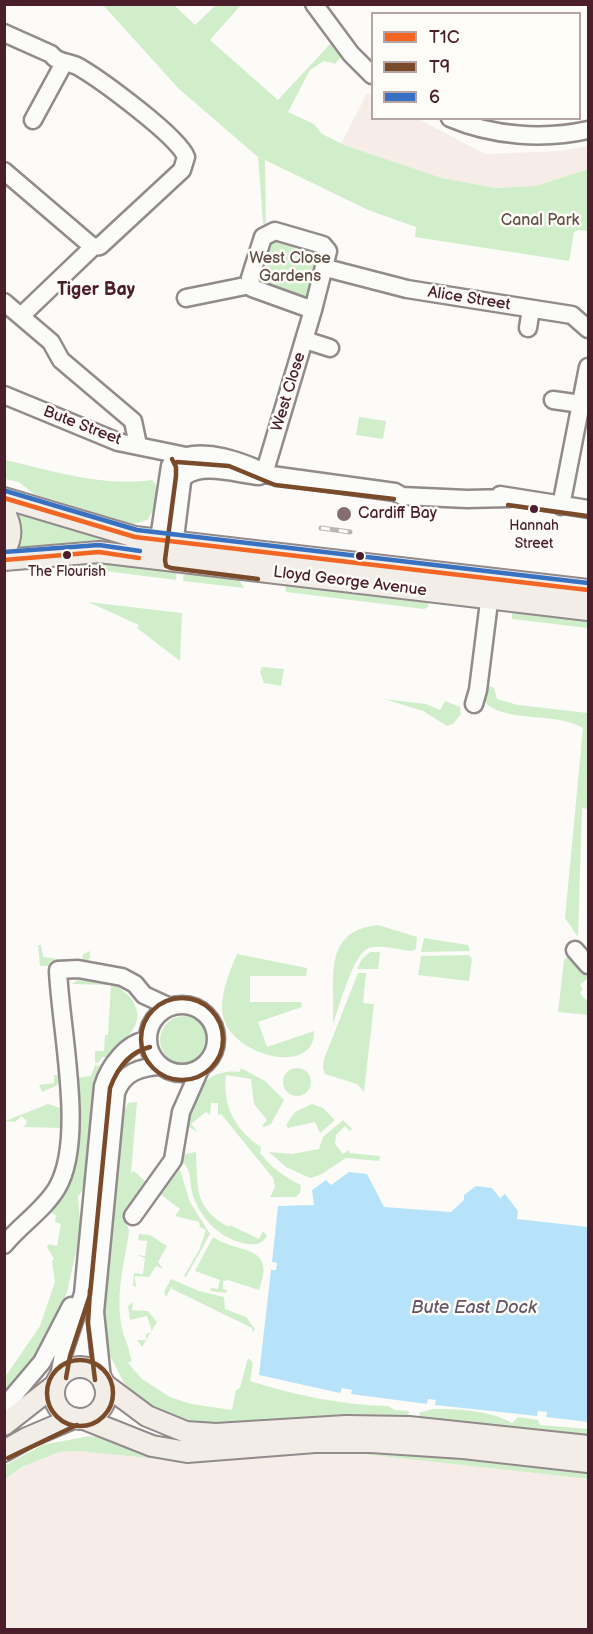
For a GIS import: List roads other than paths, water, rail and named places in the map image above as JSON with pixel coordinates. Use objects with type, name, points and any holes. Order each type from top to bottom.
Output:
[{"type":"main road","name":"Lloyd George Avenue","points":[[4,498],[123,534],[588,590]]},
{"type":"main road","points":[[4,511],[11,523],[12,535],[4,552]]},
{"type":"main road","name":"Lloyd George Avenue","points":[[4,560],[99,552],[588,610]]},
{"type":"main road","points":[[4,1425],[73,1368],[81,1367],[96,1373],[147,1416],[186,1432],[216,1434],[314,1426],[409,1427],[588,1446]]},
{"type":"main road","points":[[57,1381],[54,1394],[60,1410],[152,1446],[187,1452],[315,1442],[371,1442],[463,1448],[588,1462]]},
{"type":"main road","points":[[4,1458],[12,1447],[79,1419],[92,1416],[102,1406],[105,1399],[103,1381]]},
{"type":"street","points":[[314,4],[351,54],[371,74]]},
{"type":"street","points":[[4,33],[64,63],[77,66],[101,82],[150,120],[182,150],[186,157],[182,170],[100,246],[93,247],[21,316]]},
{"type":"street","points":[[33,120],[64,63]]},
{"type":"street","points":[[455,120],[476,128],[503,133],[564,134],[588,130]]},
{"type":"street","points":[[4,171],[93,247]]},
{"type":"street","points":[[250,285],[263,237],[275,231],[323,245],[329,256],[326,268]]},
{"type":"street","name":"Alice Street","points":[[326,268],[407,289],[577,317],[588,329]]},
{"type":"street","name":"West Close","points":[[264,474],[326,268]]},
{"type":"street","points":[[186,298],[250,285]]},
{"type":"street","points":[[250,285],[260,293],[313,310]]},
{"type":"street","points":[[4,302],[51,342],[61,360],[133,422],[138,445]]},
{"type":"street","name":"Alice Street","points":[[528,328],[531,309]]},
{"type":"street","points":[[305,340],[330,348]]},
{"type":"street","points":[[561,506],[588,367]]},
{"type":"street","name":"Bute Street","points":[[4,395],[118,442],[178,455],[231,459],[264,474],[395,492],[435,487],[588,509]]},
{"type":"street","points":[[553,400],[581,404]]},
{"type":"street","points":[[164,560],[170,466],[178,455],[184,465],[184,477],[166,540]]},
{"type":"street","name":"Bute Street","points":[[184,477],[189,472],[203,470],[259,476],[264,474]]},
{"type":"street","points":[[474,704],[478,690],[492,578]]},
{"type":"street","points":[[575,950],[588,965]]},
{"type":"street","points":[[4,1245],[53,1194],[60,1182],[67,1159],[70,1099],[58,970],[117,975],[135,984],[144,995],[170,1007]]},
{"type":"street","points":[[144,995],[154,1058],[176,1088],[181,1112]]},
{"type":"street","points":[[57,1381],[63,1354],[81,1304],[103,1086],[110,1070],[121,1055],[149,1033],[161,1012],[170,1007],[190,1006],[201,1010],[213,1025],[216,1044],[212,1055],[201,1067],[181,1112],[173,1160],[133,1216]]},
{"type":"street","points":[[103,1381],[95,1312],[116,1093],[123,1080],[134,1071],[148,1066],[162,1067],[178,1073],[201,1067]]},
{"type":"street","points":[[4,1407],[29,1381],[48,1353],[72,1302],[85,1260]]},
{"type":"water","name":"Bute East Dock","points":[[349,1172],[367,1174],[384,1207],[451,1212],[464,1200],[464,1195],[476,1186],[492,1188],[500,1198],[505,1194],[518,1211],[517,1219],[588,1227],[588,1422],[546,1417],[547,1412],[538,1411],[537,1416],[435,1405],[436,1400],[428,1399],[427,1404],[351,1394],[352,1390],[342,1388],[340,1393],[259,1375],[271,1270],[276,1270],[277,1263],[272,1262],[278,1206],[314,1205],[312,1190],[326,1180],[331,1185]]},
{"type":"railway","points":[[321,528],[350,532]]},
{"type":"place","name":"Hannah Street","points":[[534,509]]},
{"type":"place","name":"Cardiff Bay","points":[[344,514]]},
{"type":"place","name":"The Flourish","points":[[67,555]]},
{"type":"district","name":"Tiger Bay","points":[[96,290]]},
{"type":"park label","name":"Canal Park","points":[[540,221]]},
{"type":"park label","name":"West Close Gardens","points":[[290,268]]}]
